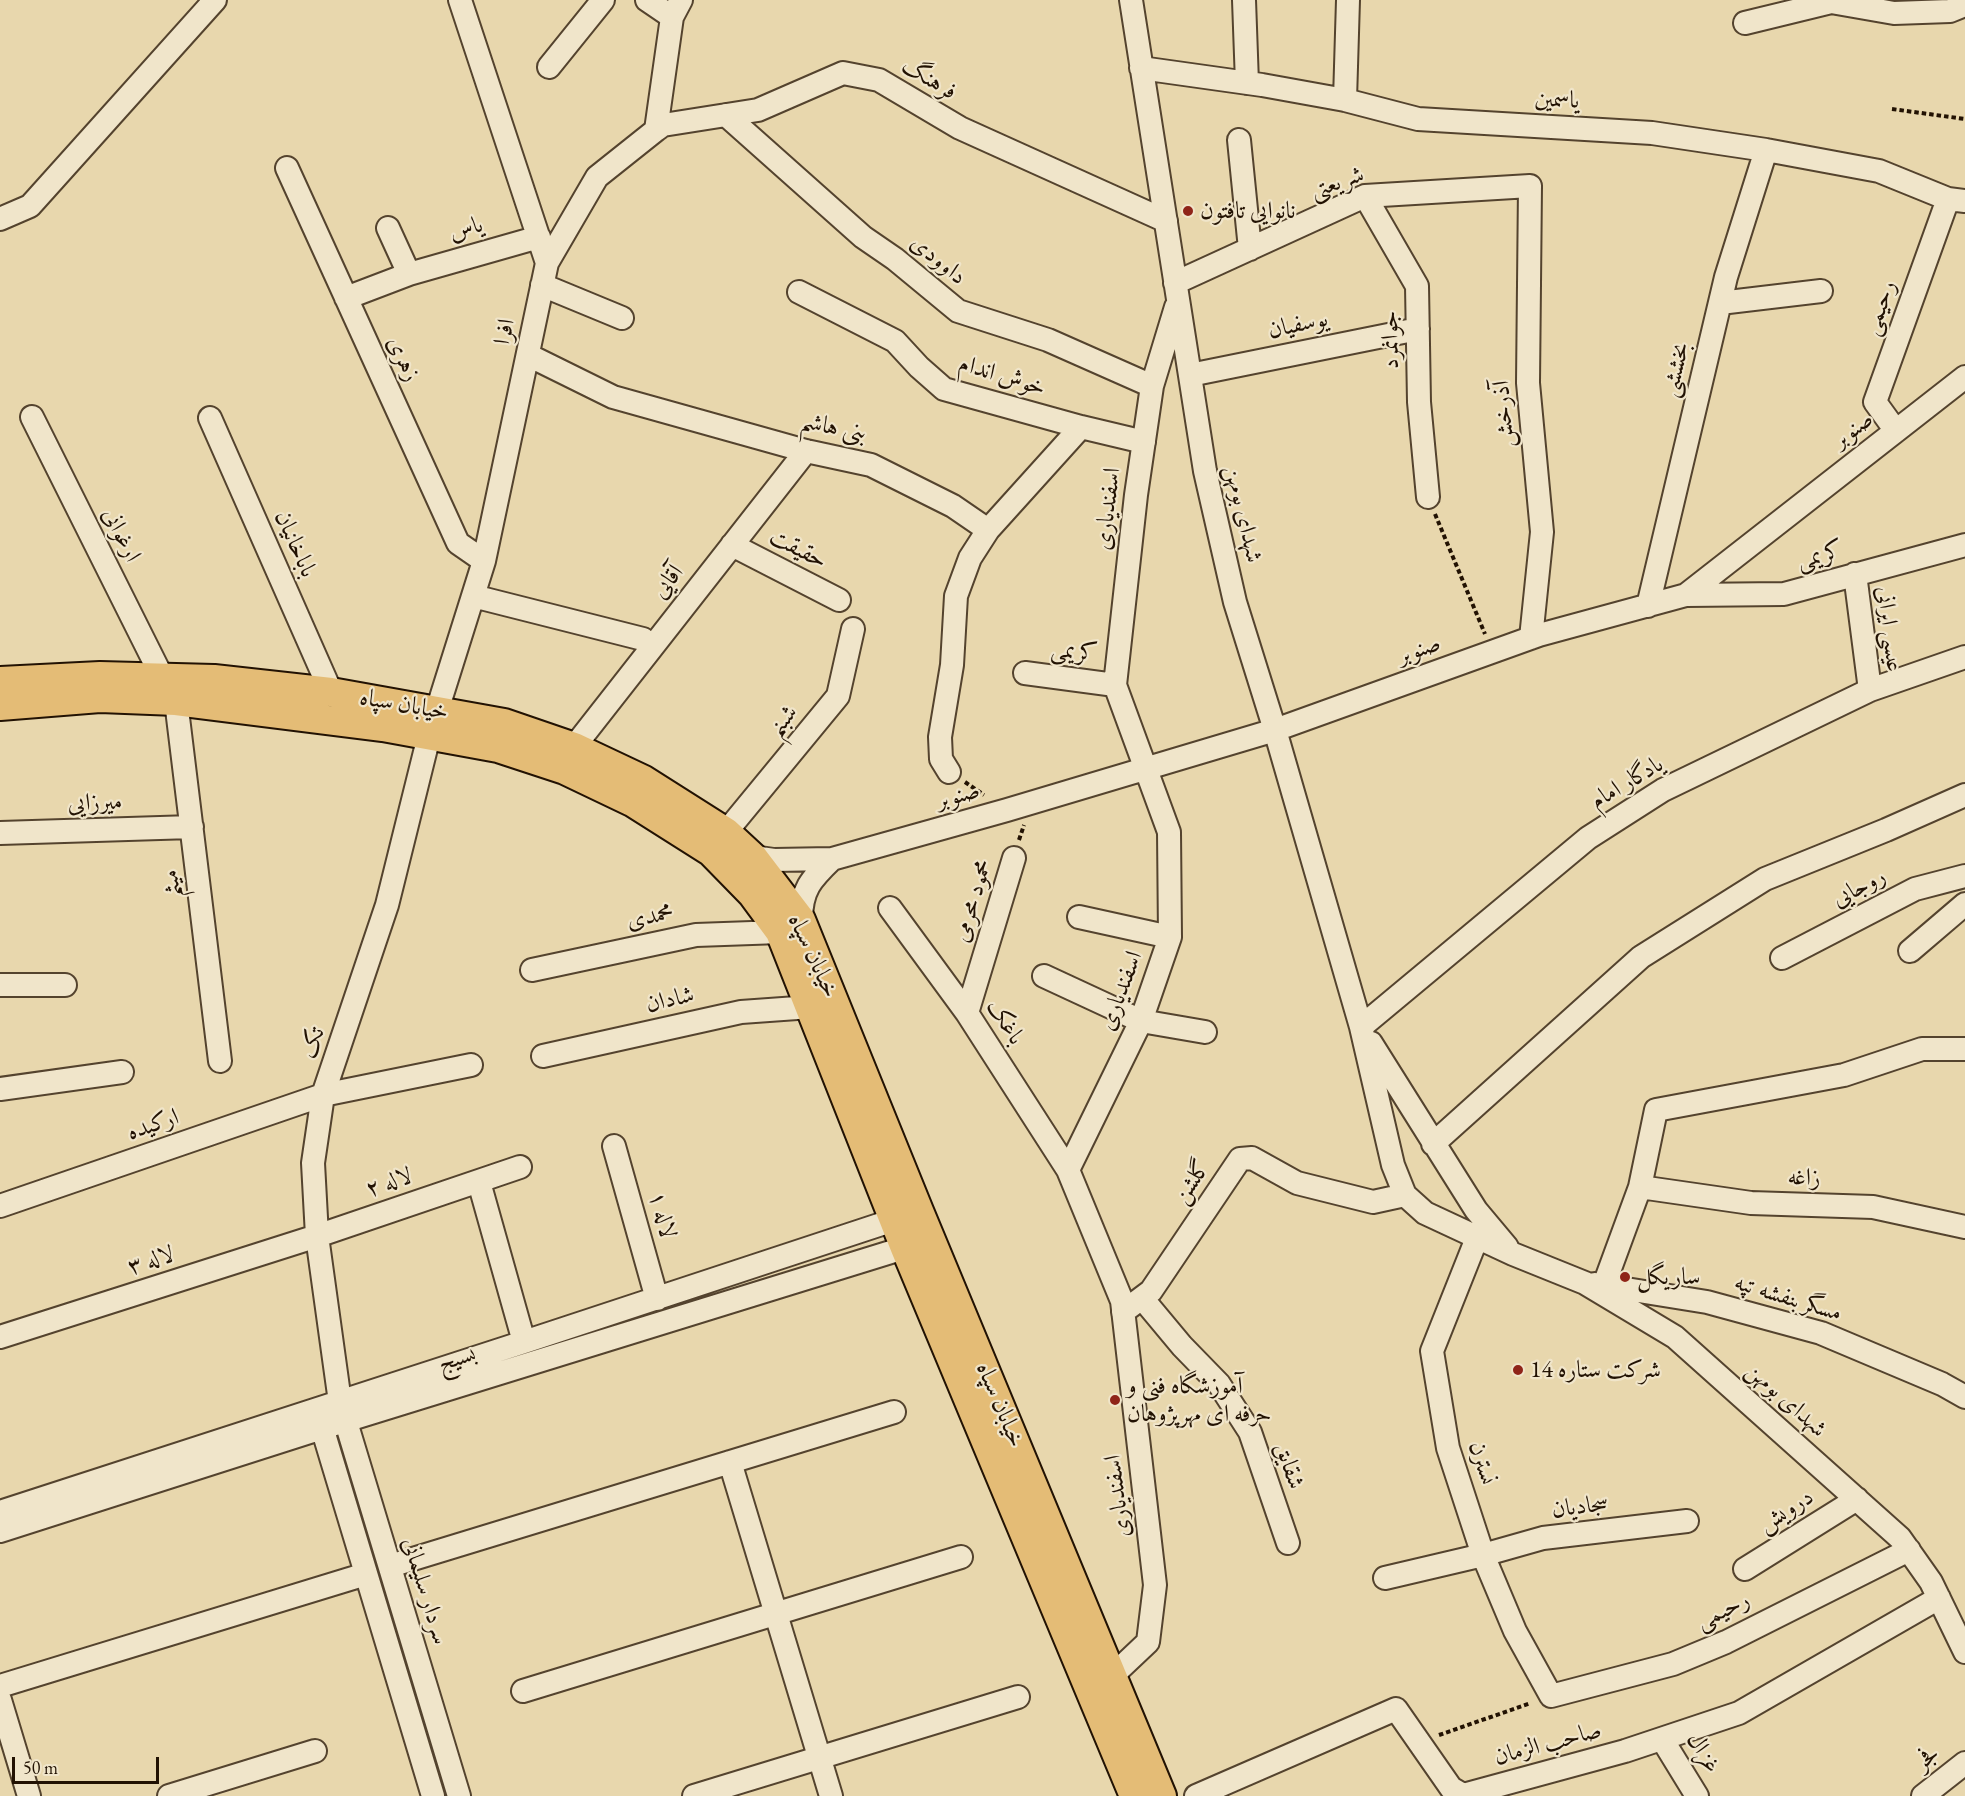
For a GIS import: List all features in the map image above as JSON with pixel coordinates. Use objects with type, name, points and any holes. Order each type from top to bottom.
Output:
[{"type":"main road","name":"خیابان سپاه","points":[[0,681],[100,676],[382,727],[434,723],[504,723],[574,747],[644,780],[726,832],[753,857],[790,926],[907,1216],[1134,1796]]},
{"type":"main road","name":"خیابان سپاه","points":[[0,706],[100,698],[169,689],[214,679],[330,692],[434,723],[498,748],[565,770],[632,802],[711,852],[752,894],[790,926],[811,1007],[907,1216]]},
{"type":"main road","name":"خیابان سپاه","points":[[918,1244],[1112,1677],[1162,1796]]},
{"type":"street","points":[[0,219],[30,206],[215,0]]},
{"type":"street","points":[[460,0],[547,263]]},
{"type":"street","points":[[549,67],[603,0]]},
{"type":"street","points":[[647,0],[676,9],[656,130]]},
{"type":"street","name":"شهدای بومهن","points":[[1131,0],[1205,471],[1235,602],[1275,730],[1360,1027]]},
{"type":"street","points":[[1244,0],[1247,83]]},
{"type":"street","points":[[1345,100],[1348,0]]},
{"type":"street","points":[[1744,23],[1831,2],[1894,13],[1950,11],[1965,5]]},
{"type":"street","name":"یاسمین","points":[[1142,68],[1345,100],[1418,119],[1652,133],[1766,150],[1879,171],[1956,200]]},
{"type":"street","name":"فرهنگ","points":[[656,130],[663,125],[758,110],[843,73],[879,80],[960,128],[1166,221]]},
{"type":"street","name":"داوودی","points":[[726,115],[863,237],[895,259],[958,311],[1048,340],[1152,386]]},
{"type":"street","name":"افرا","points":[[434,723],[484,561],[547,263],[597,177],[656,130]]},
{"type":"street","points":[[1239,140],[1250,249]]},
{"type":"street","name":"بخششی","points":[[1648,606],[1726,277],[1766,150]]},
{"type":"street","name":"زهری","points":[[287,168],[458,543],[484,561]]},
{"type":"street","name":"شریعتی","points":[[1177,291],[1250,249],[1365,196],[1530,186]]},
{"type":"street","name":"آذرخش","points":[[1530,186],[1528,383],[1542,532],[1531,638]]},
{"type":"street","name":"جوانمرد","points":[[1365,196],[1418,286],[1419,402],[1428,497]]},
{"type":"street","name":"رحیمی","points":[[1896,431],[1875,402],[1956,200]]},
{"type":"street","points":[[388,228],[409,274]]},
{"type":"street","name":"یاس","points":[[346,298],[409,274],[539,237]]},
{"type":"street","points":[[542,285],[622,318]]},
{"type":"street","name":"اسفندیاری","points":[[1112,1677],[1148,1642],[1155,1585],[1122,1301],[1068,1170],[1142,1021],[1170,937],[1169,832],[1115,685],[1136,495],[1152,386],[1177,291]]},
{"type":"street","points":[[1720,303],[1821,291]]},
{"type":"street","name":"خوش اندام","points":[[799,292],[895,341],[944,389],[1144,442]]},
{"type":"street","name":"یوسفیان","points":[[1190,375],[1418,329]]},
{"type":"street","name":"بنی هاشم","points":[[528,355],[613,396],[806,451],[871,465],[953,506],[988,530]]},
{"type":"street","name":"صنوبر","points":[[753,857],[782,860],[832,859],[1030,804],[1275,730],[1531,638],[1686,595],[1965,377]]},
{"type":"street","name":"ارغوانی","points":[[32,417],[169,689]]},
{"type":"street","name":"باباخانیان","points":[[210,418],[330,692]]},
{"type":"street","points":[[949,772],[941,759],[940,737],[952,664],[956,596],[970,558],[988,530],[1081,427]]},
{"type":"street","name":"آقایی","points":[[574,747],[806,451]]},
{"type":"street","name":"حقیقت","points":[[732,546],[839,600]]},
{"type":"street","name":"کریمی","points":[[1686,595],[1784,594],[1965,546]]},
{"type":"street","name":"عیسی ایرانی","points":[[1855,574],[1870,690]]},
{"type":"street","points":[[473,596],[643,639]]},
{"type":"street","name":"شبنم","points":[[726,832],[838,696],[853,629]]},
{"type":"street","name":"یادگار امام","points":[[1360,1027],[1587,838],[1663,790],[1870,690],[1965,657]]},
{"type":"street","name":"کریمی","points":[[1025,673],[1115,685]]},
{"type":"street","name":"میثم","points":[[169,689],[192,827],[220,1061]]},
{"type":"street","name":"تک","points":[[344,1412],[318,1236],[313,1163],[323,1095],[387,904],[434,723]]},
{"type":"street","points":[[1433,1144],[1641,957],[1765,879],[1965,795]]},
{"type":"street","name":"میرزایی","points":[[0,833],[192,827]]},
{"type":"street","name":"محمود محرمی","points":[[967,1013],[1014,858]]},
{"type":"street","points":[[790,926],[808,885],[832,859]]},
{"type":"street","name":"روجایی","points":[[1782,958],[1915,889],[1965,876]]},
{"type":"street","points":[[1910,951],[1965,904]]},
{"type":"street","name":"باغک","points":[[890,908],[967,1013],[1068,1170]]},
{"type":"street","points":[[1079,917],[1170,937]]},
{"type":"street","name":"محمدی","points":[[532,970],[696,935],[790,926]]},
{"type":"street","points":[[1044,976],[1142,1021],[1205,1032]]},
{"type":"street","points":[[0,985],[65,986]]},
{"type":"street","name":"شادان","points":[[543,1056],[741,1012],[811,1007]]},
{"type":"street","points":[[1360,1027],[1476,1210],[1513,1254]]},
{"type":"street","points":[[1360,1027],[1393,1165],[1405,1195]]},
{"type":"street","points":[[1594,1284],[1640,1187],[1656,1110],[1844,1075],[1922,1049],[1965,1049]]},
{"type":"street","name":"ارکیده","points":[[0,1206],[323,1095],[471,1065]]},
{"type":"street","points":[[0,1089],[122,1072]]},
{"type":"street","name":"لاله ۱","points":[[614,1146],[657,1299]]},
{"type":"street","name":"گلشن","points":[[1123,1312],[1151,1291],[1240,1159],[1252,1158],[1297,1183],[1373,1202],[1405,1195]]},
{"type":"street","name":"لاله ۲","points":[[318,1236],[520,1167]]},
{"type":"street","points":[[478,1182],[525,1342]]},
{"type":"street","name":"زاغه","points":[[1640,1187],[1751,1203],[1873,1207],[1965,1227]]},
{"type":"street","name":"شهدای بومهن","points":[[1405,1195],[1425,1214],[1513,1254],[1594,1284],[1675,1337],[1900,1538],[1931,1582],[1965,1652]]},
{"type":"street","name":"بسیج","points":[[344,1412],[525,1342],[907,1216]]},
{"type":"street","name":"لاله ۳","points":[[0,1337],[318,1236]]},
{"type":"street","name":"نسترن","points":[[1477,1238],[1432,1351],[1448,1448],[1483,1555],[1515,1631],[1551,1696]]},
{"type":"street","name":"بسیج","points":[[0,1512],[918,1244]]},
{"type":"street","name":"مسگر بنفشه تپه","points":[[1594,1284],[1707,1302],[1821,1333],[1942,1384],[1965,1397]]},
{"type":"street","name":"شقایق","points":[[1142,1298],[1182,1346],[1219,1384],[1250,1432],[1288,1543]]},
{"type":"street","name":"سردار سلیمانی","points":[[344,1412],[459,1796]]},
{"type":"street","points":[[390,1566],[894,1412]]},
{"type":"street","points":[[320,1419],[433,1796]]},
{"type":"street","name":"بسیج","points":[[0,1531],[320,1419]]},
{"type":"street","points":[[730,1462],[831,1796]]},
{"type":"street","name":"درویش","points":[[1745,1569],[1857,1499]]},
{"type":"street","name":"سجادیان","points":[[1385,1578],[1543,1538],[1687,1521]]},
{"type":"street","name":"رحیمی","points":[[1551,1696],[1672,1664],[1726,1642],[1909,1550]]},
{"type":"street","points":[[523,1691],[961,1557]]},
{"type":"street","points":[[0,1686],[366,1574]]},
{"type":"street","name":"صاحب الزمان","points":[[1196,1796],[1396,1709],[1450,1788],[1463,1795],[1625,1751],[1739,1713],[1939,1598]]},
{"type":"street","points":[[694,1796],[1018,1697]]},
{"type":"street","points":[[0,1700],[29,1796]]},
{"type":"street","name":"غزال","points":[[1662,1739],[1697,1796]]},
{"type":"street","points":[[169,1796],[315,1751]]},
{"type":"street","name":"فجر","points":[[1923,1796],[1965,1763]]},
{"type":"path","points":[[1892,109],[1965,119]]},
{"type":"path","points":[[1428,497],[1492,652]]},
{"type":"path","points":[[949,772],[1007,810]]},
{"type":"path","name":"محمود محرمی","points":[[1014,858],[1030,804]]},
{"type":"path","points":[[1419,1742],[1551,1696]]},
{"type":"place","name":"نانوایی تافتون","points":[[1188,211]]},
{"type":"place","name":"ساریگل","points":[[1625,1277]]},
{"type":"place","name":"شرکت ستاره 14","points":[[1518,1370]]},
{"type":"place","name":"آموزشگاه فنی و حرفه ای مهرپژوهان","points":[[1115,1400]]}]
